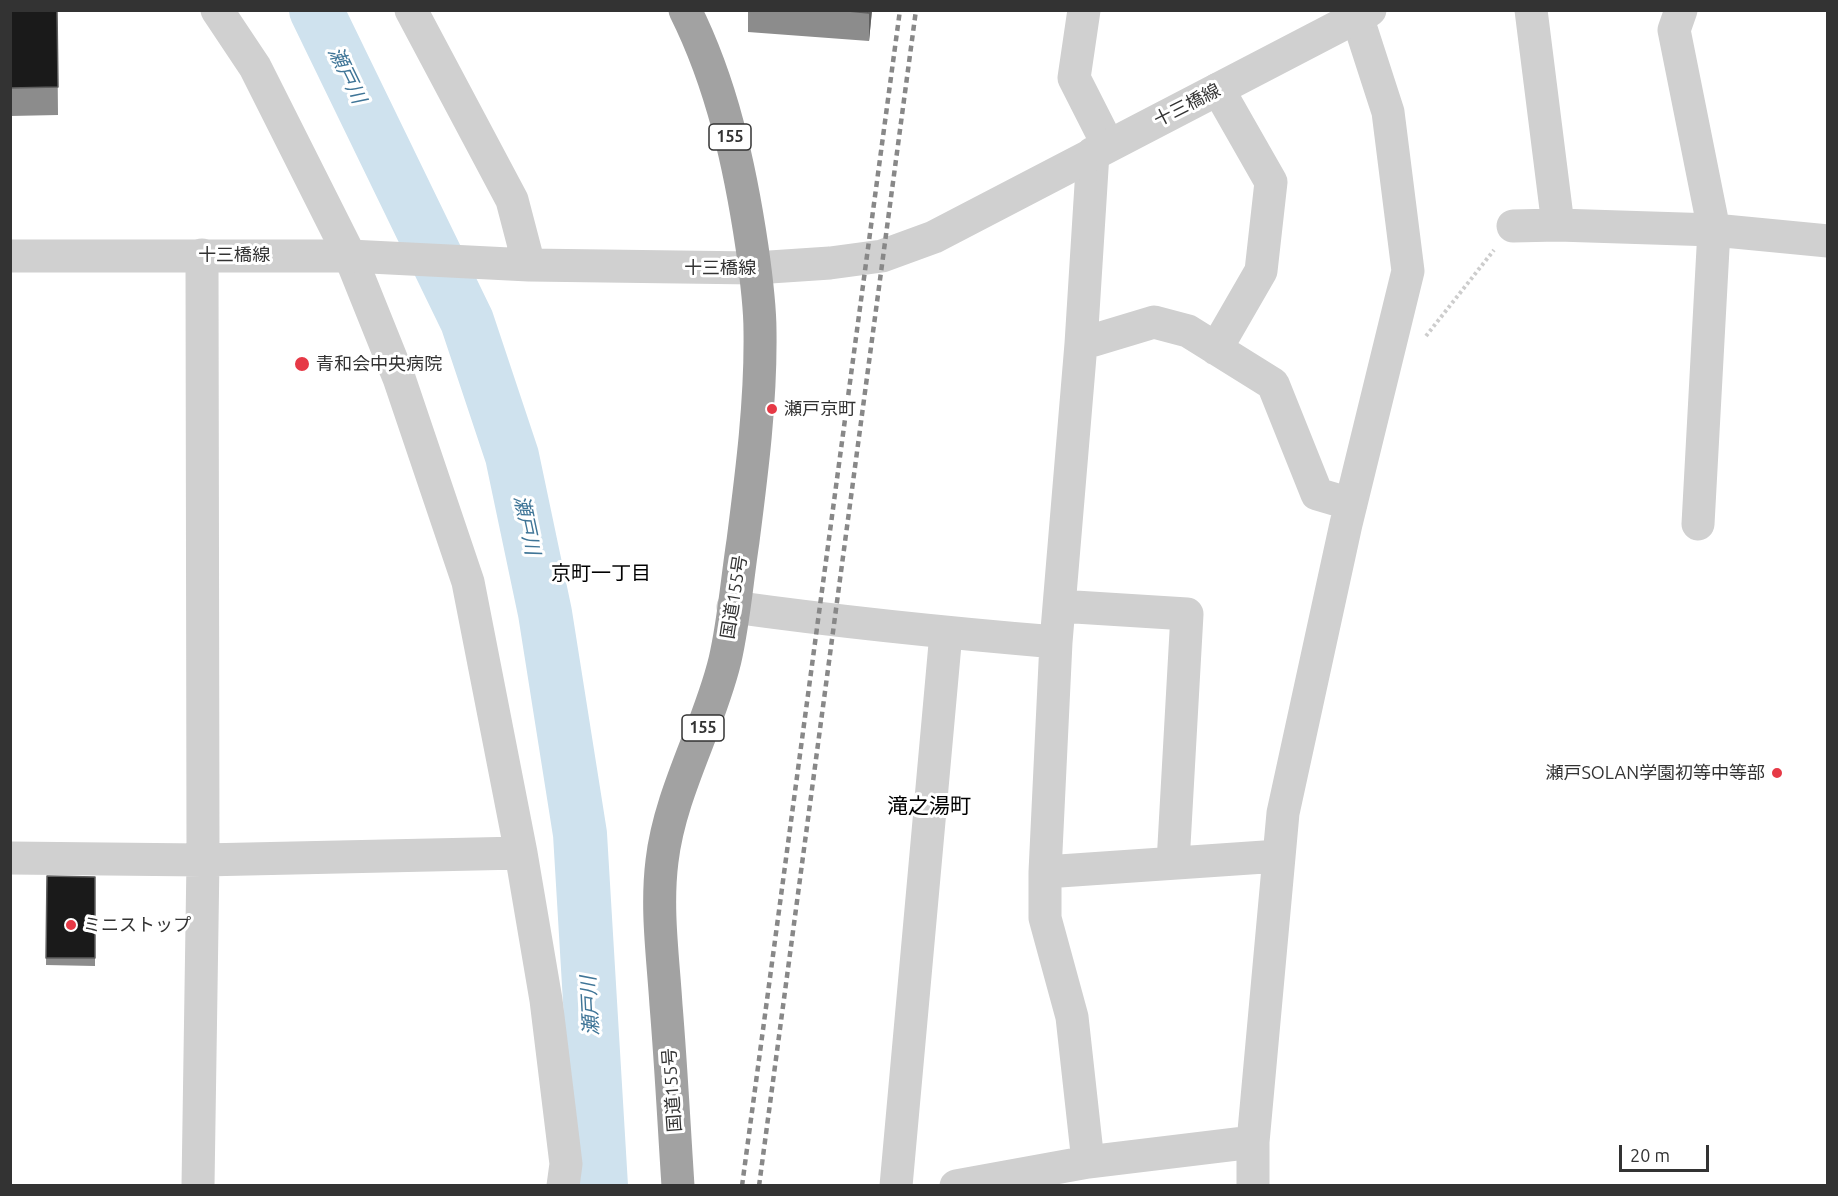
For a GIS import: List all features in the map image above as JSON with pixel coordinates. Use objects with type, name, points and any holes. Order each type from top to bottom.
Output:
[{"type":"highway","name":"国道155号","points":[[678,1185],[661,931],[662,858],[673,811],[724,660],[750,489],[760,382],[760,327],[755,268],[744,191],[719,96],[700,41],[685,10]]},
{"type":"street","points":[[217,10],[255,67],[364,256],[399,378],[468,582],[521,853],[546,1000],[566,1164],[563,1185]]},
{"type":"street","points":[[411,10],[512,200],[516,265]]},
{"type":"street","points":[[1084,10],[1074,78],[1100,149],[1056,642],[1045,872],[1045,918],[1071,1017],[1088,1162]]},
{"type":"street","points":[[1531,10],[1558,225]]},
{"type":"street","points":[[1681,10],[1674,30],[1714,230],[1698,524]]},
{"type":"street","points":[[1253,1185],[1253,1142],[1283,813],[1351,504],[1408,271],[1388,112],[1361,13]]},
{"type":"street","name":"十三橋線","points":[[10,256],[364,256],[516,265],[755,268],[830,263],[882,256],[934,237],[1361,13]]},
{"type":"street","points":[[1216,349],[1261,271],[1271,182],[1218,89]]},
{"type":"street","points":[[1513,226],[1558,225],[1714,230],[1827,241]]},
{"type":"street","points":[[198,1185],[203,860],[202,255]]},
{"type":"street","points":[[1081,344],[1154,322],[1188,331],[1273,384],[1317,494],[1351,504]]},
{"type":"street","points":[[1059,606],[1187,614],[1173,863]]},
{"type":"street","points":[[733,607],[946,633],[1056,642]]},
{"type":"street","points":[[896,1185],[946,633]]},
{"type":"street","points":[[10,858],[203,860],[521,853]]},
{"type":"street","points":[[1045,872],[1279,856]]},
{"type":"street","points":[[956,1185],[1088,1162],[1253,1142]]},
{"type":"path","points":[[1390,344],[1427,336],[1513,226]]},
{"type":"building","points":[[10,10],[57,10],[58,87],[10,88]]},
{"type":"building","points":[[837,10],[869,10],[869,13]]},
{"type":"building","name":"ミニストップ","points":[[47,876],[95,877],[95,958],[46,958]]},
{"type":"waterway","name":"瀬戸川","points":[[316,10],[467,321],[512,456],[545,613],[580,834],[601,1186]]},
{"type":"railway","points":[[742,1186],[900,10]]},
{"type":"railway","points":[[759,1186],[916,10]]},
{"type":"place","name":"青和会中央病院","points":[[302,364]]},
{"type":"place","name":"瀬戸京町","points":[[772,409]]},
{"type":"place","name":"瀬戸SOLAN学園初等中等部","points":[[1777,773]]},
{"type":"place","name":"ミニストップ","points":[[71,925]]},
{"type":"district","name":"京町一丁目","points":[[601,573]]},
{"type":"district","name":"滝之湯町","points":[[929,806]]}]
